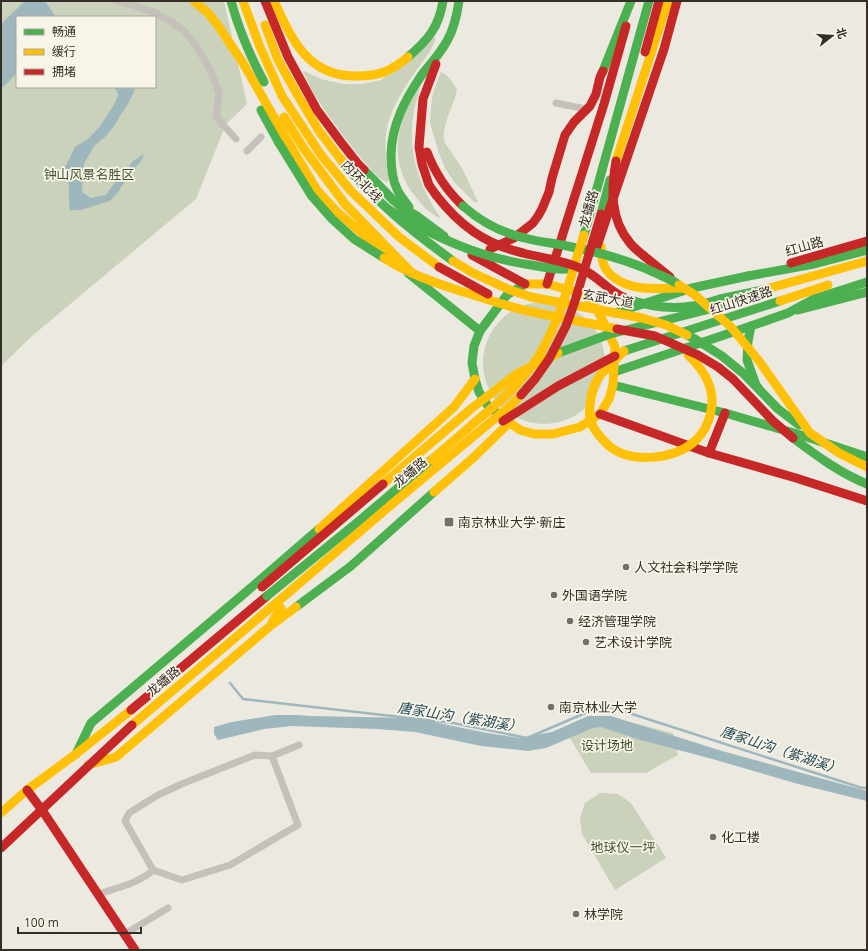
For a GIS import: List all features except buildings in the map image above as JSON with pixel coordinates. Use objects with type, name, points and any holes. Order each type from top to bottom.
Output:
[{"type":"main road","points":[[194,1],[208,13],[243,63],[317,190],[337,212],[427,289],[480,331]]},
{"type":"main road","points":[[231,1],[242,35],[256,68],[304,149],[345,204],[427,289]]},
{"type":"main road","name":"内环北线","points":[[243,1],[260,47],[282,96],[322,156],[351,191],[399,237],[443,270],[487,294],[532,312]]},
{"type":"main road","name":"内环北线","points":[[256,1],[278,60],[319,131],[350,171],[372,195],[389,210]]},
{"type":"main road","points":[[264,1],[288,57],[317,110],[358,164],[393,200],[462,249],[500,261],[529,266],[562,269],[579,267]]},
{"type":"main road","points":[[274,1],[294,40],[302,52],[313,62],[324,70],[341,76],[364,76],[385,73],[403,62],[420,47],[439,19],[443,1]]},
{"type":"main road","points":[[459,1],[451,33],[441,51],[423,99],[419,147],[422,164],[430,185],[449,212],[463,225],[491,243],[579,267],[624,298],[646,305],[687,308],[763,290]]},
{"type":"main road","points":[[462,249],[476,253],[486,251],[514,238],[533,223],[538,216],[549,192],[565,135],[570,127],[590,106],[596,94],[600,77],[632,1]]},
{"type":"main road","name":"龙蟠路","points":[[547,284],[604,104],[632,1]]},
{"type":"main road","name":"龙蟠路","points":[[1,813],[27,790],[106,730],[437,455],[503,399],[521,380],[550,336],[561,308],[584,235],[649,1]]},
{"type":"main road","name":"龙蟠路","points":[[1,848],[115,740],[398,499],[510,406],[525,393],[539,375],[556,348],[567,325],[601,214],[659,1]]},
{"type":"main road","points":[[668,1],[616,161],[612,194],[619,226],[630,244],[677,283],[695,295],[730,327],[759,361],[807,435]]},
{"type":"main road","name":"龙蟠路","points":[[602,233],[664,49],[677,1]]},
{"type":"main road","points":[[417,216],[400,196],[396,188],[391,166],[392,141],[394,128],[399,113],[418,80],[441,51]]},
{"type":"main road","points":[[243,63],[257,101],[279,143],[302,181],[321,207],[345,231],[361,244],[394,265],[412,274],[475,296],[532,312],[655,336],[698,355],[718,367],[733,380],[774,422],[793,438],[847,474],[867,484]]},
{"type":"main road","points":[[421,127],[431,164],[442,184],[452,197],[471,213],[490,225],[524,238],[615,257],[648,269],[677,283]]},
{"type":"main road","points":[[389,210],[430,234],[462,249],[525,284],[547,284],[580,293],[593,303],[615,347],[613,386],[609,399],[600,414],[580,427],[553,434],[534,434],[520,430],[488,406],[479,392],[472,363],[474,346],[480,331],[507,296],[525,284]]},
{"type":"main road","name":"玄武大道","points":[[389,210],[419,236],[453,261],[510,290],[531,297],[642,318],[666,325],[695,339],[722,356],[744,374],[778,409],[807,435]]},
{"type":"main road","points":[[580,293],[602,233]]},
{"type":"main road","points":[[602,233],[600,252],[602,264],[609,274],[622,283],[634,287],[692,288]]},
{"type":"main road","name":"红山路","points":[[748,276],[867,242]]},
{"type":"main road","points":[[601,317],[692,288],[814,264],[867,250]]},
{"type":"main road","name":"红山快速路","points":[[763,290],[867,261]]},
{"type":"main road","name":"红山快速路","points":[[269,627],[280,608],[474,442],[508,417],[558,386],[624,351],[819,288],[867,275]]},
{"type":"main road","points":[[788,314],[814,299],[867,282]]},
{"type":"main road","points":[[246,592],[262,587],[472,408],[518,373],[561,352],[610,334],[722,306],[763,290]]},
{"type":"main road","points":[[614,372],[788,314],[867,292]]},
{"type":"main road","points":[[751,326],[748,341],[747,360],[756,384],[770,404],[807,435],[867,467]]},
{"type":"main road","points":[[624,351],[606,369],[597,381],[590,397],[589,415],[592,426],[598,436],[605,443],[619,453],[634,457],[662,457],[684,449],[692,444],[706,426],[714,402],[712,389],[703,370],[678,346]]},
{"type":"main road","points":[[76,754],[91,723],[334,516],[454,407],[475,379]]},
{"type":"main road","points":[[613,386],[725,413],[807,435],[867,457]]},
{"type":"main road","points":[[710,453],[725,413]]},
{"type":"main road","points":[[600,414],[710,453],[867,500]]},
{"type":"main road","points":[[88,765],[116,757],[269,627],[352,566],[473,458],[509,423]]},
{"type":"main road","points":[[27,790],[99,894],[135,950]]},
{"type":"street","points":[[117,1],[154,12],[182,30],[195,44],[210,69],[219,93],[216,117],[236,139]]},
{"type":"street","points":[[556,103],[581,108]]},
{"type":"street","points":[[247,150],[261,137]]},
{"type":"street","points":[[272,756],[298,826],[230,865],[182,880],[153,870],[125,821],[129,813],[158,795],[184,783],[255,755],[272,756],[300,745]]},
{"type":"street","points":[[99,894],[147,876],[153,870]]},
{"type":"street","points":[[126,934],[168,908]]},
{"type":"green space","name":"钟山风景名胜区","points":[[1,1],[224,1],[247,104],[226,124],[196,199],[32,336],[1,366]]},
{"type":"green space","points":[[431,37],[436,38],[426,58],[404,89],[390,118],[385,140],[389,180],[387,182],[380,178],[360,157],[314,94],[303,72],[304,71],[321,79],[343,84],[362,84],[381,80]]},
{"type":"green space","points":[[441,72],[446,75],[457,90],[444,130],[445,143],[462,168],[478,202],[474,202],[454,182],[445,168],[430,123],[433,93]]},
{"type":"green space","points":[[421,85],[413,118],[412,144],[421,182],[440,218],[432,214],[417,199],[408,187],[403,177],[398,155],[399,133],[402,122]]},
{"type":"green space","points":[[544,302],[567,306],[578,312],[587,320],[595,329],[601,340],[605,363],[601,386],[595,397],[587,406],[578,414],[567,420],[544,424],[521,420],[510,414],[501,406],[493,397],[487,386],[483,363],[487,340],[493,329],[501,320],[510,312],[521,306]]},
{"type":"green space","name":"设计场地","points":[[606,716],[673,733],[678,755],[646,773],[591,773],[564,728]]},
{"type":"green space","name":"地球仪一坪","points":[[600,793],[618,794],[631,803],[666,858],[615,890],[582,834],[580,818],[585,803]]},
{"type":"water","points":[[25,1],[45,1],[55,16],[16,16],[16,74],[1,88],[1,24]]},
{"type":"water","points":[[114,88],[135,88],[117,122],[106,136],[94,146],[84,164],[82,192],[91,198],[106,195],[132,162],[144,154],[141,161],[110,201],[81,210],[70,211],[69,186],[65,167],[75,147],[88,139],[100,126],[118,96],[117,91]]},
{"type":"water","points":[[275,715],[414,718],[519,738],[552,732],[588,716],[611,716],[722,751],[867,791],[867,801],[798,784],[637,739],[601,727],[593,728],[546,748],[528,751],[481,746],[415,732],[377,729],[292,726],[264,729],[218,740],[214,734],[214,727],[232,722]]},
{"type":"waterway","name":"唐家山沟（紫湖溪）","points":[[230,683],[243,699],[453,723],[527,738],[604,705],[862,788],[867,788]]},
{"type":"traffic: fast","points":[[231,1],[245,43],[264,82]]},
{"type":"traffic: fast","points":[[408,57],[427,39],[432,32],[439,18],[443,1]]},
{"type":"traffic: fast","points":[[409,207],[398,192],[393,177],[391,154],[394,133],[400,113],[410,94],[452,32],[459,1]]},
{"type":"traffic: fast","points":[[603,71],[631,1]]},
{"type":"traffic: fast","points":[[584,235],[649,1]]},
{"type":"traffic: fast","points":[[261,110],[279,143]]},
{"type":"traffic: fast","points":[[279,143],[311,195],[332,219],[354,239],[384,258]]},
{"type":"traffic: fast","points":[[342,161],[367,189],[394,215],[453,261]]},
{"type":"traffic: fast","points":[[364,170],[393,200],[444,236]]},
{"type":"traffic: fast","points":[[601,214],[610,180]]},
{"type":"traffic: fast","points":[[463,206],[484,221],[500,230],[516,236],[603,254],[638,265],[679,285]]},
{"type":"traffic: fast","points":[[389,210],[423,229],[457,245],[492,257],[549,268],[567,269]]},
{"type":"traffic: fast","points":[[748,276],[814,264],[867,250]]},
{"type":"traffic: fast","points":[[408,273],[480,331]]},
{"type":"traffic: fast","points":[[615,313],[692,288],[748,276]]},
{"type":"traffic: fast","points":[[759,389],[756,385],[747,360],[748,341],[751,326],[788,313],[814,299],[867,282]]},
{"type":"traffic: fast","points":[[510,423],[488,406],[479,392],[472,363],[474,346],[480,331],[507,295],[525,284]]},
{"type":"traffic: fast","points":[[625,298],[642,303],[676,308],[700,305],[720,299],[763,290]]},
{"type":"traffic: fast","points":[[798,310],[867,292]]},
{"type":"traffic: fast","points":[[558,353],[610,334],[722,306],[739,299]]},
{"type":"traffic: fast","points":[[624,351],[780,301]]},
{"type":"traffic: fast","points":[[614,372],[751,326]]},
{"type":"traffic: fast","points":[[687,335],[722,356],[744,374],[778,409],[799,425]]},
{"type":"traffic: fast","points":[[613,385],[725,413],[804,436],[867,457]]},
{"type":"traffic: fast","points":[[793,438],[820,458],[857,480],[867,484]]},
{"type":"traffic: fast","points":[[267,596],[431,460]]},
{"type":"traffic: fast","points":[[296,607],[351,566],[434,492]]},
{"type":"traffic: fast","points":[[76,754],[91,723],[319,529]]},
{"type":"traffic: slow","points":[[194,1],[208,13],[243,63],[317,190],[337,212],[389,256]]},
{"type":"traffic: slow","points":[[243,1],[260,47],[282,96],[321,155],[351,191],[399,237],[439,267]]},
{"type":"traffic: slow","points":[[274,1],[295,42],[304,54],[314,63],[326,70],[340,75],[357,76],[379,74],[396,66],[408,57]]},
{"type":"traffic: slow","points":[[616,161],[668,1]]},
{"type":"traffic: slow","points":[[265,25],[278,60],[297,94],[319,131],[342,161]]},
{"type":"traffic: slow","points":[[284,117],[304,149],[345,204],[412,273]]},
{"type":"traffic: slow","points":[[431,460],[503,398],[520,381],[541,352],[555,324],[566,295],[584,235]]},
{"type":"traffic: slow","points":[[601,247],[604,265],[609,273],[616,279],[640,288],[682,288]]},
{"type":"traffic: slow","points":[[384,258],[420,277],[450,288],[524,310],[617,329]]},
{"type":"traffic: slow","points":[[453,261],[473,273],[510,290],[531,297],[642,318],[666,325],[687,335]]},
{"type":"traffic: slow","points":[[763,290],[867,261]]},
{"type":"traffic: slow","points":[[510,423],[520,430],[534,434],[553,434],[580,427],[600,414],[609,399],[613,385],[615,347],[593,303],[580,293],[547,284],[525,284]]},
{"type":"traffic: slow","points":[[679,285],[695,295],[731,327],[759,361],[810,433],[839,453],[867,467]]},
{"type":"traffic: slow","points":[[780,301],[828,285]]},
{"type":"traffic: slow","points":[[624,351],[606,368],[595,383],[591,396],[589,410],[590,418],[596,431],[613,449],[632,456],[643,457],[665,455],[686,448],[697,439],[707,424],[712,403],[710,387],[704,373],[688,355]]},
{"type":"traffic: slow","points":[[383,484],[472,408],[518,373],[558,353]]},
{"type":"traffic: slow","points":[[319,529],[454,407],[475,379]]},
{"type":"traffic: slow","points":[[275,604],[510,406],[521,395]]},
{"type":"traffic: slow","points":[[434,492],[473,458],[509,423]]},
{"type":"traffic: slow","points":[[132,725],[275,604]]},
{"type":"traffic: slow","points":[[88,765],[116,757],[269,627],[296,607]]},
{"type":"traffic: slow","points":[[272,622],[281,608]]},
{"type":"traffic: slow","points":[[1,813],[27,790],[76,754],[131,710]]},
{"type":"traffic: jam","points":[[265,1],[288,57],[317,110],[364,170]]},
{"type":"traffic: jam","points":[[645,52],[659,1]]},
{"type":"traffic: jam","points":[[595,252],[664,49],[677,1]]},
{"type":"traffic: jam","points":[[547,284],[604,104],[626,26]]},
{"type":"traffic: jam","points":[[436,64],[423,99],[419,147],[422,164],[429,185],[436,195]]},
{"type":"traffic: jam","points":[[490,249],[514,238],[533,223],[538,216],[549,192],[565,135],[574,122],[590,106],[596,94],[603,71]]},
{"type":"traffic: jam","points":[[427,152],[442,181],[451,194],[463,206]]},
{"type":"traffic: jam","points":[[616,161],[613,183],[615,214],[623,234],[644,256]]},
{"type":"traffic: jam","points":[[436,195],[464,225],[485,239],[509,249],[573,265],[586,271],[625,298]]},
{"type":"traffic: jam","points":[[521,395],[535,379],[549,359],[566,326],[601,214]]},
{"type":"traffic: jam","points":[[791,263],[867,241]]},
{"type":"traffic: jam","points":[[472,255],[525,284]]},
{"type":"traffic: jam","points":[[644,256],[670,277]]},
{"type":"traffic: jam","points":[[439,267],[488,294]]},
{"type":"traffic: jam","points":[[617,329],[655,336],[698,355],[718,367],[733,379],[774,422],[793,438]]},
{"type":"traffic: jam","points":[[503,421],[558,386],[615,356]]},
{"type":"traffic: jam","points":[[709,453],[725,413]]},
{"type":"traffic: jam","points":[[600,414],[709,453],[796,478],[867,501]]},
{"type":"traffic: jam","points":[[262,587],[383,484]]},
{"type":"traffic: jam","points":[[131,710],[267,596]]},
{"type":"traffic: jam","points":[[1,848],[132,725]]},
{"type":"traffic: jam","points":[[27,790],[42,810],[135,950]]},
{"type":"place","name":"南京林业大学·新庄","points":[[449,522]]},
{"type":"place","name":"人文社会科学学院","points":[[626,567]]},
{"type":"place","name":"外国语学院","points":[[554,595]]},
{"type":"place","name":"经济管理学院","points":[[570,621]]},
{"type":"place","name":"艺术设计学院","points":[[586,642]]},
{"type":"place","name":"南京林业大学","points":[[551,707]]},
{"type":"place","name":"化工楼","points":[[713,837]]},
{"type":"place","name":"林学院","points":[[576,914]]}]
